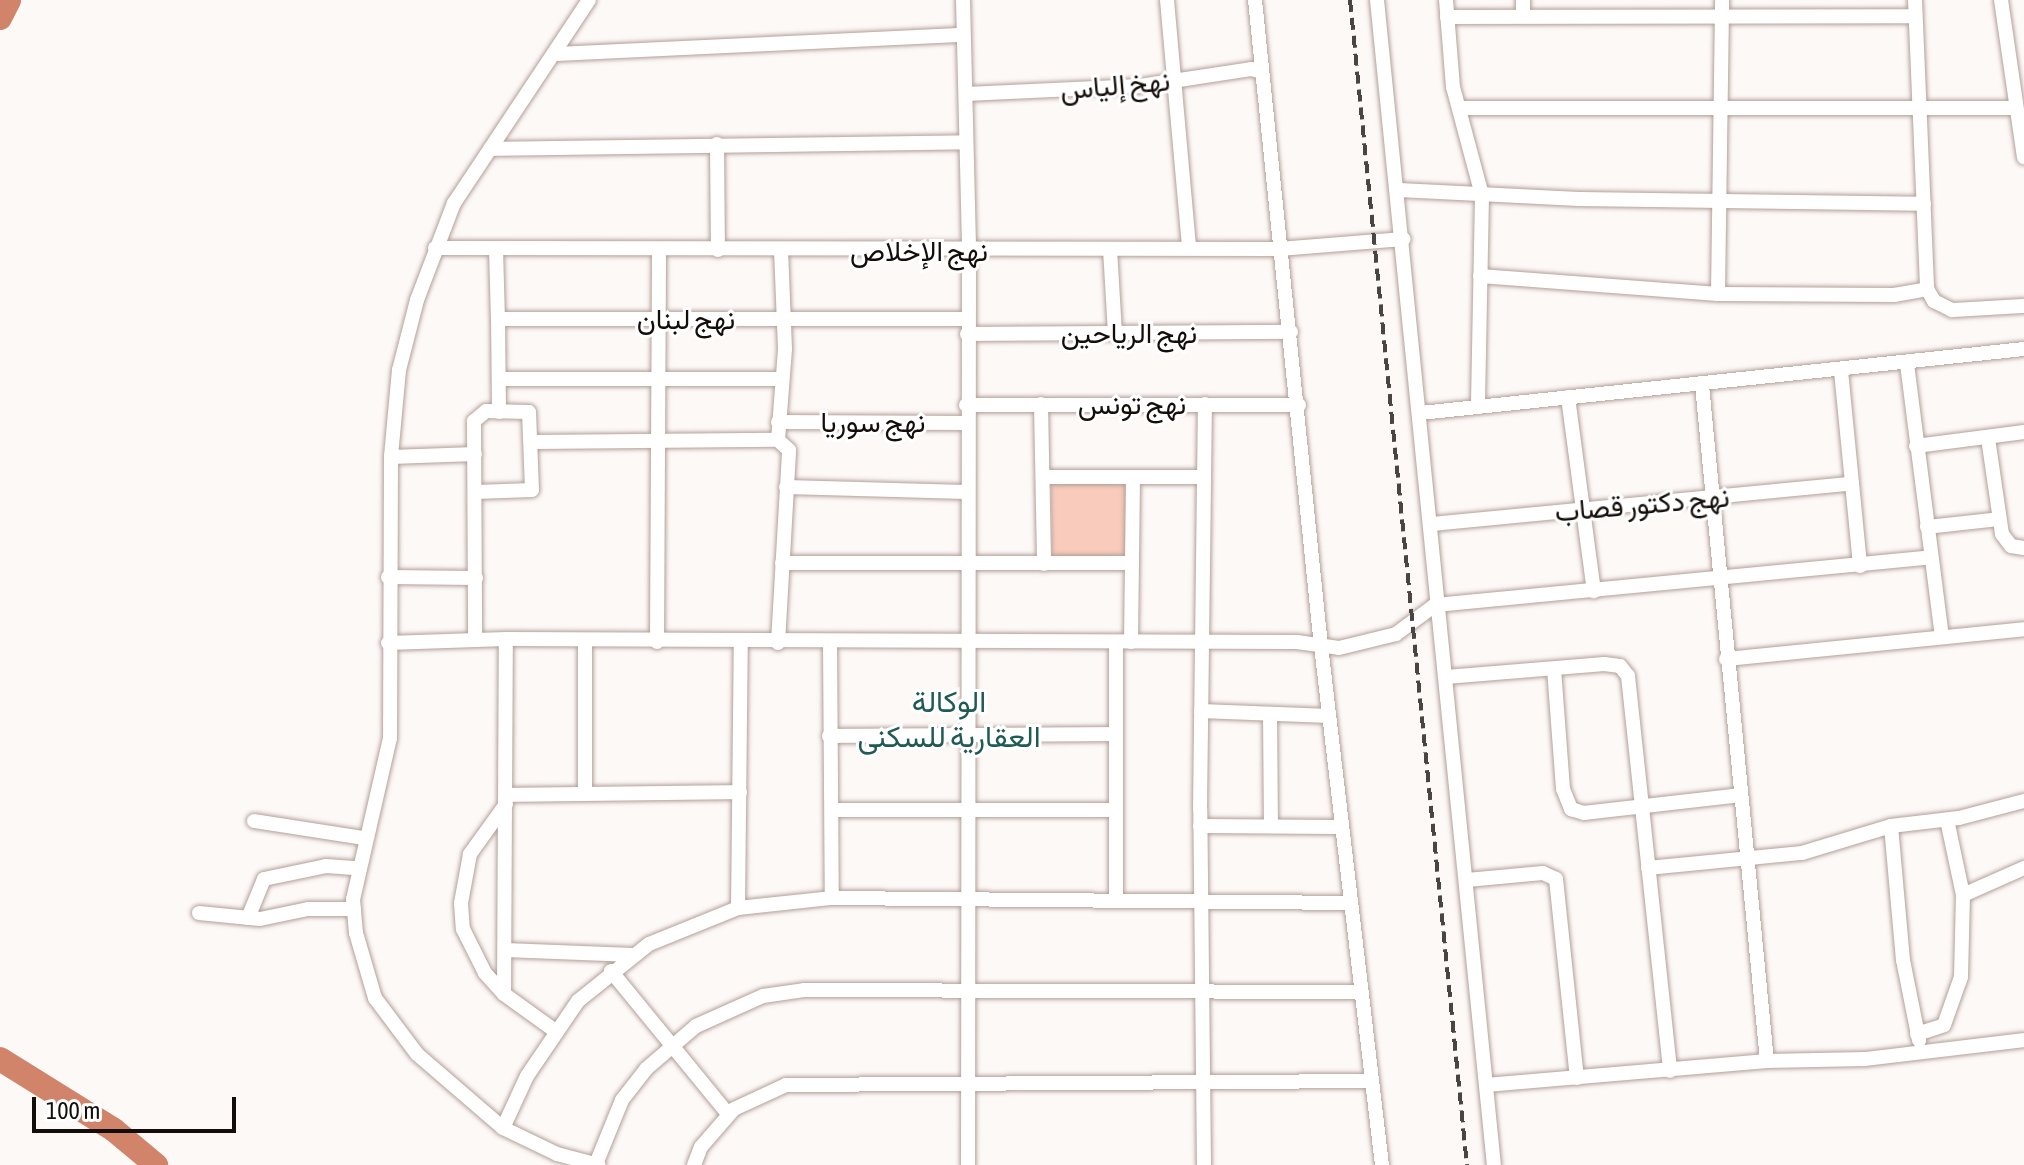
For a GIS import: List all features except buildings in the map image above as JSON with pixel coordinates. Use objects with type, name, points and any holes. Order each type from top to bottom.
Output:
[{"type":"street","points":[[589,0],[558,54],[454,203],[435,248],[399,370],[391,457],[388,577],[390,738],[357,868],[354,909],[364,970],[393,1025],[449,1084],[503,1128],[557,1154],[597,1165],[622,1100],[672,1043],[721,1012],[763,996],[804,990],[968,994],[1359,992]]},
{"type":"street","points":[[963,0],[969,251],[966,405],[968,1165]]},
{"type":"street","points":[[1167,0],[1189,248]]},
{"type":"street","points":[[1255,0],[1279,249],[1299,405],[1321,646],[1359,992],[1382,1165]]},
{"type":"street","points":[[1377,0],[1404,239],[1494,1165]]},
{"type":"street","points":[[1446,0],[1459,108],[1482,195],[1478,407]]},
{"type":"street","points":[[1523,0],[1523,16]]},
{"type":"street","points":[[1718,294],[1724,108],[1722,0]]},
{"type":"street","points":[[1915,0],[1927,289],[1934,301],[1952,310],[2024,306]]},
{"type":"street","points":[[2001,0],[2014,108],[2023,149]]},
{"type":"street","points":[[1447,17],[1915,16]]},
{"type":"street","points":[[558,54],[963,35]]},
{"type":"street","points":[[2008,67],[2024,65]]},
{"type":"street","name":"نهخ إلياس","points":[[966,94],[1175,83],[1251,69],[1262,72]]},
{"type":"street","points":[[1459,108],[2014,108]]},
{"type":"street","points":[[490,149],[965,142]]},
{"type":"street","points":[[717,144],[718,250]]},
{"type":"street","points":[[1399,190],[1482,195],[1924,204]]},
{"type":"street","name":"نهج الإخلاص","points":[[435,248],[781,251],[1279,249],[1404,239]]},
{"type":"street","points":[[496,249],[499,412]]},
{"type":"street","points":[[1110,249],[1115,334]]},
{"type":"street","points":[[657,642],[659,250]]},
{"type":"street","points":[[778,440],[782,379],[781,251]]},
{"type":"street","points":[[1480,276],[1718,294],[1894,295],[1927,289]]},
{"type":"street","name":"نهج لبنان","points":[[498,319],[782,320],[967,326]]},
{"type":"street","name":"نهج الرياحين","points":[[967,326],[1115,334],[1291,332]]},
{"type":"street","points":[[1421,413],[1907,364],[2024,349]]},
{"type":"street","points":[[1907,364],[1942,637]]},
{"type":"street","points":[[1841,371],[1860,566]]},
{"type":"street","points":[[499,379],[782,379]]},
{"type":"street","points":[[1702,385],[1710,499],[1767,1061]]},
{"type":"street","points":[[1568,397],[1594,591]]},
{"type":"street","points":[[1041,404],[1044,564]]},
{"type":"street","points":[[1204,1165],[1200,826],[1205,404]]},
{"type":"street","name":"نهج تونس","points":[[966,405],[1299,405]]},
{"type":"street","points":[[475,492],[532,490],[530,413],[499,412],[476,417],[475,454],[475,492],[476,578],[475,640]]},
{"type":"street","name":"نهج سوريا","points":[[778,422],[968,423]]},
{"type":"street","points":[[1916,446],[2024,432]]},
{"type":"street","points":[[1988,438],[2005,541],[2024,548]]},
{"type":"street","points":[[533,442],[778,440],[789,450],[778,643]]},
{"type":"street","points":[[391,457],[475,454]]},
{"type":"street","points":[[1044,477],[1202,477]]},
{"type":"street","points":[[1131,642],[1133,477]]},
{"type":"street","name":"نهج دكتور قصاب","points":[[1432,524],[1851,484]]},
{"type":"street","points":[[786,487],[966,492]]},
{"type":"street","points":[[1927,527],[1999,519]]},
{"type":"street","points":[[388,643],[506,639],[741,643],[1131,642],[1353,647],[1396,634],[1439,604],[1930,557]]},
{"type":"street","points":[[782,563],[1132,563]]},
{"type":"street","points":[[388,577],[476,578]]},
{"type":"street","points":[[1726,659],[2024,629]]},
{"type":"street","points":[[504,994],[506,639]]},
{"type":"street","points":[[585,641],[585,794]]},
{"type":"street","points":[[830,642],[832,898]]},
{"type":"street","points":[[738,908],[741,643]]},
{"type":"street","points":[[1116,643],[1116,900]]},
{"type":"street","points":[[1446,677],[1614,665],[1628,676],[1670,1071]]},
{"type":"street","points":[[1554,669],[1567,804],[1584,813],[1741,795]]},
{"type":"street","points":[[1201,711],[1329,716]]},
{"type":"street","points":[[1270,714],[1271,826]]},
{"type":"street","points":[[829,736],[1115,734]]},
{"type":"street","points":[[506,799],[585,794],[740,792]]},
{"type":"street","points":[[506,799],[470,854],[461,903],[472,952],[504,994],[554,1030]]},
{"type":"street","points":[[1648,868],[1825,849],[1891,826],[1947,820],[2024,801]]},
{"type":"street","points":[[832,810],[968,807],[1116,810]]},
{"type":"street","points":[[1917,1034],[1944,1025],[1959,993],[1963,895],[1947,820]]},
{"type":"street","points":[[254,821],[364,838]]},
{"type":"street","points":[[1200,826],[1341,827]]},
{"type":"street","points":[[1891,826],[1903,960],[1922,1053]]},
{"type":"street","points":[[248,918],[256,892],[272,875],[326,866],[357,868]]},
{"type":"street","points":[[1963,895],[2024,868]]},
{"type":"street","points":[[1467,880],[1543,873],[1556,879],[1577,1078]]},
{"type":"street","points":[[503,1128],[554,1030],[611,971],[689,924],[738,908],[832,898],[1202,899],[1350,903]]},
{"type":"street","points":[[199,913],[248,918],[308,909],[354,909]]},
{"type":"street","points":[[505,950],[633,955]]},
{"type":"street","points":[[611,971],[728,1114]]},
{"type":"street","points":[[1486,1085],[1767,1061],[1815,1063],[2024,1040]]},
{"type":"street","points":[[694,1165],[701,1147],[728,1114],[786,1085],[1371,1081]]},
{"type":"shaded area","points":[[1051,484],[1127,484],[1126,558],[1052,557]]},
{"type":"waterway","points":[[0,18],[9,0]]},
{"type":"waterway","points":[[0,1059],[114,1130],[156,1165]]},
{"type":"railway","points":[[1350,0],[1467,1165]]},
{"type":"district","name":"الوكالة العقارية للسكنى","points":[[949,718]]}]
